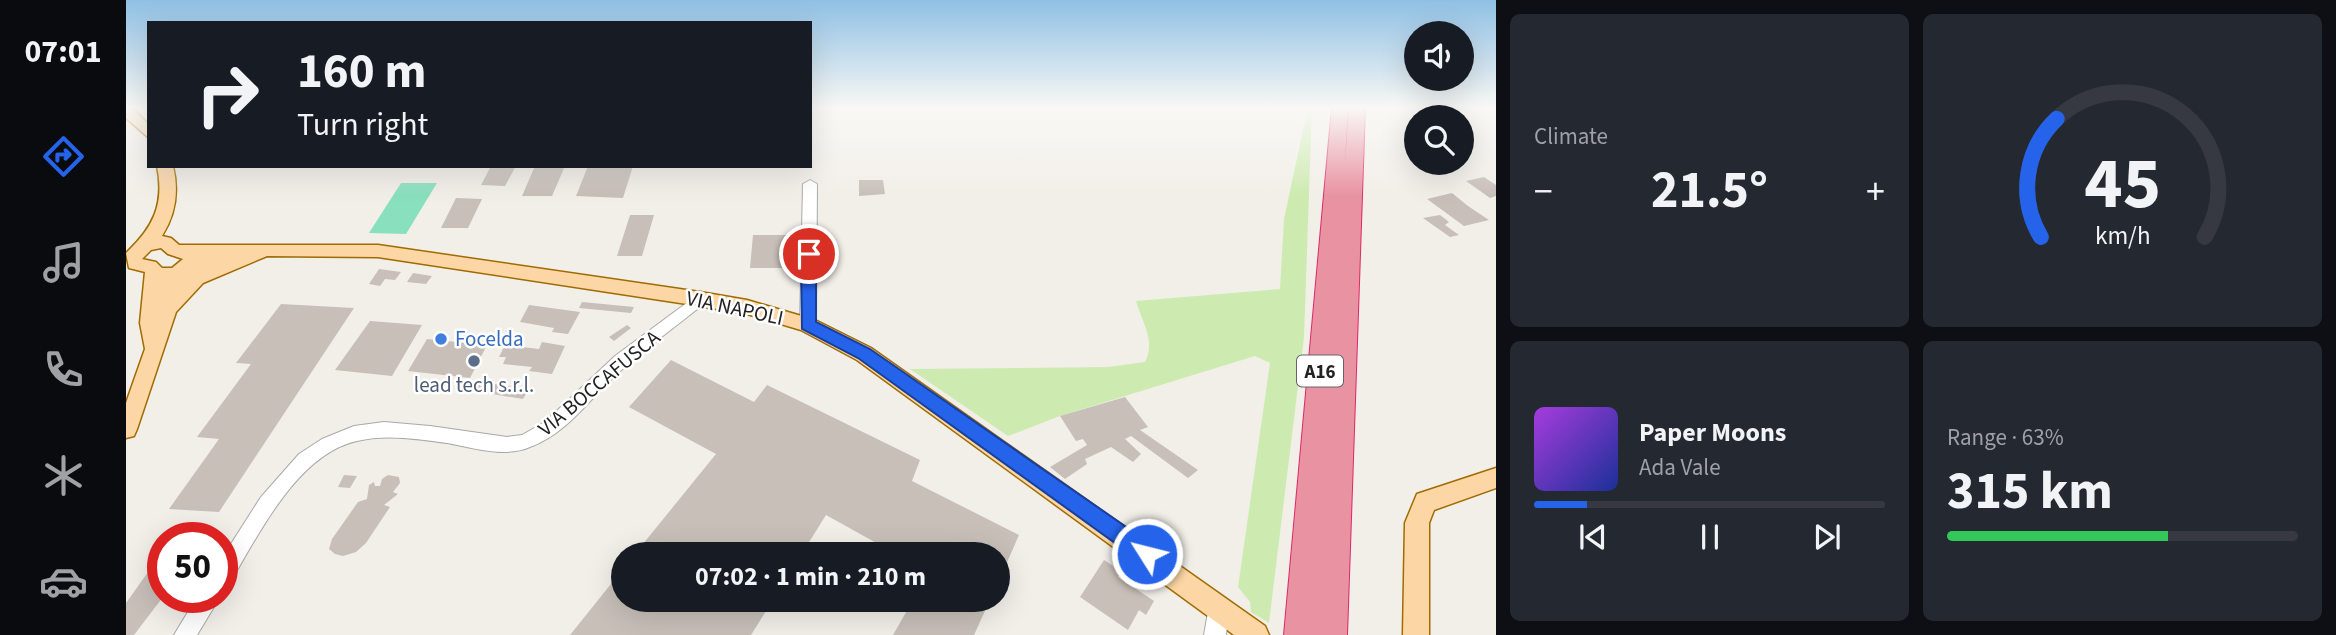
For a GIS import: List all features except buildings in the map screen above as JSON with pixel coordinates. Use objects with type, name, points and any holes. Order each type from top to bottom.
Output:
[{"type":"highway","name":"A16","points":[[1300,635],[1338,137]]},
{"type":"highway","name":"A16","points":[[1331,635],[1356,137]]},
{"type":"main road","points":[[153,346],[139,258],[154,238],[166,214],[168,181],[165,168]]},
{"type":"main road","points":[[164,321],[170,287],[180,259],[166,214]]},
{"type":"main road","points":[[139,258],[165,242],[180,259]]},
{"type":"main road","name":"VIA NAPOLI","points":[[180,259],[286,250]]},
{"type":"main road","name":"VIA NAPOLI","points":[[180,259],[286,250],[378,251],[747,307],[808,325],[864,354],[937,404],[1256,635]]},
{"type":"main road","points":[[126,429],[148,377],[153,346],[174,300],[196,279],[218,268],[263,253]]},
{"type":"main road","points":[[139,258],[167,275],[180,259]]},
{"type":"main road","points":[[1416,635],[1417,523],[1425,502],[1496,478]]},
{"type":"street","points":[[808,325],[810,184]]},
{"type":"street","name":"VIA BOCCAFUSCA","points":[[238,552],[287,476],[301,461],[329,442],[348,435],[384,430],[507,445],[523,444],[547,432],[573,410],[610,371],[700,299]]},
{"type":"street","points":[[1215,635],[1219,608]]},
{"type":"street","points":[[185,635],[199,613]]},
{"type":"green space","points":[[1302,137],[1311,137],[1304,337],[1269,623],[1251,612],[1250,602],[1238,587],[1270,363],[1255,356],[1060,416],[1008,436],[910,369],[1108,367],[1145,362],[1149,339],[1136,301],[1280,289],[1284,219]]},
{"type":"green space","points":[[401,183],[437,183],[406,234],[369,233]]},
{"type":"place","name":"Focelda","points":[[441,339]]},
{"type":"place","name":"lead tech s.r.l.","points":[[474,361]]},
{"type":"route","points":[[809,254],[808,325],[864,354],[1147,554]]}]
